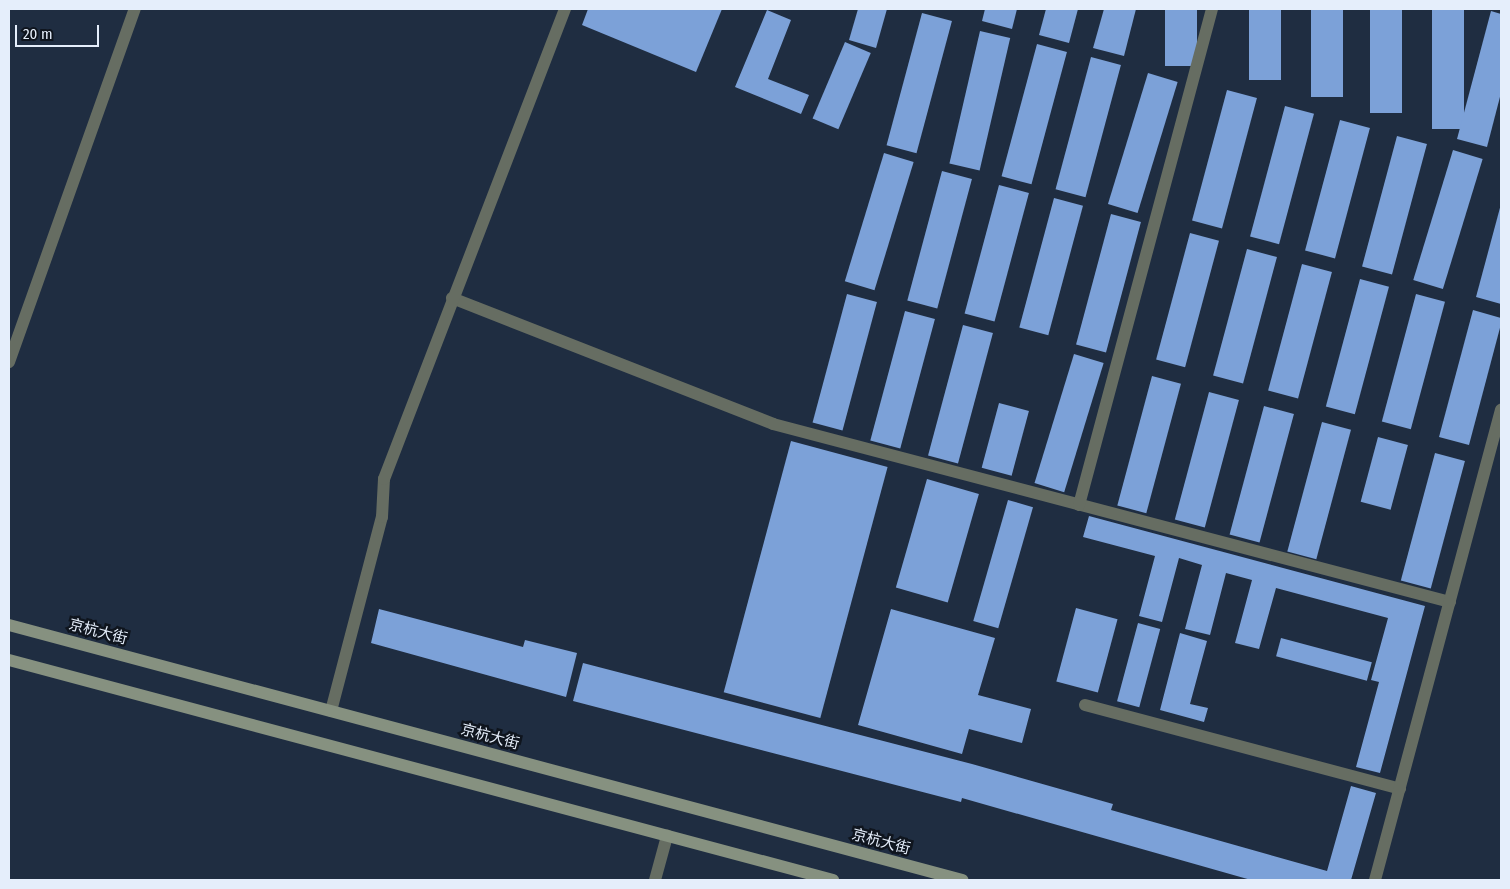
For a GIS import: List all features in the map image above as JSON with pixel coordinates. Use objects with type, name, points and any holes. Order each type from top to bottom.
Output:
[{"type":"main road","name":"京杭大街","points":[[9,625],[962,880]]},
{"type":"main road","points":[[9,660],[833,880]]},
{"type":"street","points":[[9,362],[135,9]]},
{"type":"street","points":[[331,711],[382,517],[384,479],[452,298],[565,9]]},
{"type":"street","points":[[1079,505],[1212,9]]},
{"type":"street","points":[[452,298],[773,424],[1450,602]]},
{"type":"street","points":[[1375,880],[1501,410]]},
{"type":"street","points":[[1085,705],[1400,789]]},
{"type":"street","points":[[655,880],[667,836]]},
{"type":"building","points":[[588,9],[722,9],[696,72],[582,25]]},
{"type":"building","points":[[858,9],[887,9],[876,48],[849,40]]},
{"type":"building","points":[[985,9],[1017,9],[1012,29],[982,21]]},
{"type":"building","points":[[1046,9],[1078,9],[1069,43],[1039,35]]},
{"type":"building","points":[[1104,9],[1136,9],[1124,56],[1093,48]]},
{"type":"building","points":[[1165,9],[1197,9],[1197,66],[1165,66]]},
{"type":"building","points":[[1249,9],[1281,9],[1281,80],[1249,80]]},
{"type":"building","points":[[1311,9],[1343,9],[1343,97],[1311,97]]},
{"type":"building","points":[[1370,9],[1402,9],[1402,113],[1370,113]]},
{"type":"building","points":[[1432,9],[1464,9],[1464,129],[1432,129]]},
{"type":"building","points":[[767,10],[791,20],[768,79],[809,95],[801,114],[735,87]]},
{"type":"building","points":[[1491,11],[1501,14],[1501,93],[1487,147],[1457,139]]},
{"type":"building","points":[[922,13],[952,21],[916,153],[887,145]]},
{"type":"building","points":[[980,31],[1010,38],[980,170],[949,164]]},
{"type":"building","points":[[845,42],[871,53],[838,129],[813,118]]},
{"type":"building","points":[[1037,44],[1067,52],[1031,184],[1002,176]]},
{"type":"building","points":[[1091,57],[1121,65],[1085,197],[1056,189]]},
{"type":"building","points":[[1148,73],[1178,82],[1138,213],[1108,204]]},
{"type":"building","points":[[1227,90],[1257,98],[1222,228],[1192,220]]},
{"type":"building","points":[[1285,106],[1314,114],[1279,244],[1250,236]]},
{"type":"building","points":[[1340,120],[1370,128],[1335,258],[1305,250]]},
{"type":"building","points":[[1397,136],[1427,144],[1392,274],[1362,266]]},
{"type":"building","points":[[1453,150],[1483,159],[1443,289],[1413,280]]},
{"type":"building","points":[[884,153],[914,162],[874,290],[845,281]]},
{"type":"building","points":[[942,171],[972,179],[937,308],[907,300]]},
{"type":"building","points":[[999,185],[1029,193],[995,321],[965,313]]},
{"type":"building","points":[[1054,198],[1083,206],[1048,335],[1019,327]]},
{"type":"building","points":[[1501,204],[1501,304],[1476,297]]},
{"type":"building","points":[[1111,214],[1141,222],[1106,352],[1076,344]]},
{"type":"building","points":[[1190,233],[1219,241],[1185,367],[1156,360]]},
{"type":"building","points":[[1247,249],[1277,257],[1243,384],[1213,376]]},
{"type":"building","points":[[1302,264],[1332,272],[1298,399],[1268,391]]},
{"type":"building","points":[[1360,279],[1389,287],[1355,414],[1326,407]]},
{"type":"building","points":[[847,294],[877,302],[843,430],[813,422]]},
{"type":"building","points":[[1416,294],[1445,302],[1411,429],[1382,422]]},
{"type":"building","points":[[1473,310],[1501,318],[1501,324],[1469,445],[1439,437]]},
{"type":"building","points":[[905,311],[935,319],[900,448],[870,440]]},
{"type":"building","points":[[963,325],[993,333],[958,463],[928,455]]},
{"type":"building","points":[[1074,354],[1104,363],[1064,492],[1035,483]]},
{"type":"building","points":[[1152,376],[1181,384],[1146,513],[1117,505]]},
{"type":"building","points":[[1209,392],[1239,400],[1205,528],[1175,520]]},
{"type":"building","points":[[999,403],[1029,411],[1012,476],[982,468]]},
{"type":"building","points":[[1264,406],[1294,414],[1260,542],[1230,534]]},
{"type":"building","points":[[1322,422],[1351,430],[1316,559],[1287,551]]},
{"type":"building","points":[[1378,437],[1408,445],[1391,510],[1361,502]]},
{"type":"building","points":[[791,441],[888,467],[820,718],[724,692]]},
{"type":"building","points":[[1435,453],[1465,461],[1431,589],[1401,581]]},
{"type":"building","points":[[927,479],[979,494],[948,603],[896,588]]},
{"type":"building","points":[[1008,500],[1033,507],[998,628],[973,621]]},
{"type":"building","points":[[1089,516],[1425,606],[1380,773],[1356,767],[1379,682],[1371,680],[1388,618],[1276,588],[1259,649],[1235,643],[1252,580],[1226,573],[1210,635],[1185,629],[1202,565],[1179,558],[1162,622],[1139,616],[1155,556],[1083,537]]},
{"type":"building","points":[[1076,608],[1118,619],[1098,693],[1056,681]]},
{"type":"building","points":[[379,609],[523,647],[525,640],[577,653],[566,697],[371,643]]},
{"type":"building","points":[[891,609],[995,638],[978,695],[1031,709],[1022,743],[969,729],[962,754],[858,725]]},
{"type":"building","points":[[1138,623],[1160,629],[1139,707],[1117,701]]},
{"type":"building","points":[[1180,633],[1207,641],[1190,704],[1208,708],[1204,722],[1160,710]]},
{"type":"building","points":[[1281,638],[1372,662],[1367,681],[1276,656]]},
{"type":"building","points":[[583,663],[972,764],[1113,804],[1111,810],[1327,871],[1351,786],[1376,793],[1351,880],[1251,880],[962,798],[961,802],[573,701]]}]
